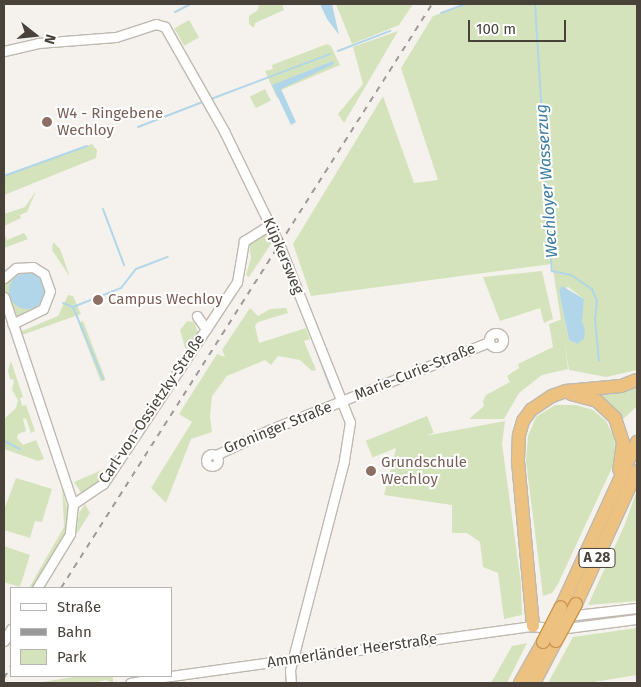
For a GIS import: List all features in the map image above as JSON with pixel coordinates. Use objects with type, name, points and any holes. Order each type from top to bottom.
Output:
[{"type":"highway","points":[[534,626],[518,447],[523,421],[531,410],[552,396],[566,391],[620,386],[637,380]]},
{"type":"highway","points":[[552,396],[585,396],[597,401],[615,418],[623,442],[612,496]]},
{"type":"highway","name":"A 28","points":[[520,683],[561,606],[637,442]]},
{"type":"highway","name":"A 28","points":[[534,683],[576,604],[637,471]]},
{"type":"street","name":"Küpkersweg","points":[[4,51],[38,43],[116,37],[156,24],[165,27],[216,115],[270,224],[350,422],[350,436],[292,659],[291,683]]},
{"type":"street","name":"Carl-von-Ossietzky-Straße","points":[[73,504],[103,484],[237,282],[244,241],[270,224]]},
{"type":"street","points":[[4,278],[16,268],[33,268],[44,274],[50,291],[44,309],[12,324]]},
{"type":"street","points":[[4,297],[73,504],[70,534],[38,587]]},
{"type":"street","name":"Carl-von-Ossietzky-Straße","points":[[198,316],[206,329]]},
{"type":"street","name":"Marie-Curie-Straße","points":[[342,402],[489,342]]},
{"type":"street","name":"Groninger Straße","points":[[216,455],[342,402]]},
{"type":"street","name":"Ammerländer Heerstraße","points":[[172,676],[534,626],[557,617],[637,608]]},
{"type":"street","name":"Ammerländer Heerstraße","points":[[534,626],[559,629],[637,619]]},
{"type":"street","name":"Ammerländer Heerstraße","points":[[130,683],[164,677]]},
{"type":"green space","points":[[259,4],[282,4],[284,10],[255,23],[254,28],[249,24],[249,16],[258,10]]},
{"type":"green space","points":[[336,4],[413,4],[399,25],[352,44]]},
{"type":"green space","points":[[469,4],[637,4],[637,370],[606,377],[569,370],[552,264],[311,296],[293,244],[383,96],[414,183],[438,180],[401,68],[433,16]],"holes":[[[568,287],[584,299],[577,344],[569,340],[559,291]]]},
{"type":"green space","points":[[189,20],[199,37],[184,46],[174,28]]},
{"type":"green space","points":[[398,31],[344,123],[338,114],[363,84],[353,47]]},
{"type":"green space","points":[[327,44],[331,46],[340,65],[281,90],[283,95],[277,98],[265,71],[273,69],[272,65]]},
{"type":"green space","points":[[265,89],[271,101],[256,108],[250,97]]},
{"type":"green space","points":[[92,144],[97,150],[96,158],[4,195],[4,175]]},
{"type":"green space","points":[[36,191],[27,212],[20,215],[21,218],[4,226],[4,214],[25,207]]},
{"type":"green space","points":[[4,233],[7,240],[24,233],[28,239],[4,248]]},
{"type":"green space","points":[[264,233],[273,241],[249,277],[246,275],[251,258],[249,242]]},
{"type":"green space","points":[[53,242],[60,249],[70,277],[52,250]]},
{"type":"green space","points":[[16,268],[44,274],[43,309],[12,324],[4,297],[4,278]]},
{"type":"green space","points":[[542,271],[553,319],[544,323],[540,308],[500,321],[483,277]]},
{"type":"green space","points":[[68,295],[73,296],[81,314],[22,335],[22,331],[58,316]]},
{"type":"green space","points":[[250,308],[258,316],[270,309],[286,308],[288,313],[258,322],[255,326],[259,343],[306,328],[310,339],[304,341],[316,370],[312,371],[300,360],[278,356],[271,365],[265,360],[227,376],[212,396],[210,416],[212,432],[191,439],[166,503],[151,488],[192,422],[179,414],[217,354],[225,357],[222,350]]},
{"type":"green space","points":[[562,319],[568,369],[542,375],[519,393],[504,419],[469,419],[484,406],[483,401],[486,395],[510,382],[507,376],[519,368],[518,364],[553,347],[549,324]]},
{"type":"green space","points":[[83,321],[106,380],[101,382],[78,323]]},
{"type":"green space","points":[[187,321],[194,322],[198,332],[186,351],[180,330]]},
{"type":"green space","points":[[11,361],[23,397],[20,398],[22,406],[26,405],[35,431],[31,433],[26,418],[23,419],[26,431],[18,434],[17,438],[23,445],[36,440],[44,459],[38,461],[4,449],[4,419],[16,408],[18,400],[12,390],[14,380],[10,379],[8,371]]},
{"type":"green space","points":[[637,385],[637,406],[621,421],[599,398],[602,393]]},
{"type":"green space","points":[[555,405],[576,405],[593,410],[606,421],[614,437],[616,459],[558,584],[552,593],[543,596],[526,461],[528,436],[536,417]]},
{"type":"green space","points":[[427,416],[434,433],[373,457],[366,441]]},
{"type":"green space","points":[[505,421],[502,444],[521,583],[522,615],[504,619],[498,573],[483,567],[480,542],[467,533],[452,533],[452,505],[384,495],[398,441]]},
{"type":"green space","points":[[102,470],[106,474],[101,481],[82,494],[74,482]]},
{"type":"green space","points":[[16,478],[52,489],[42,522],[35,521],[30,538],[4,530],[4,510]]},
{"type":"green space","points":[[62,485],[68,513],[65,535],[35,587],[30,587],[64,527]]},
{"type":"green space","points":[[637,490],[637,601],[588,605],[625,524]]},
{"type":"green space","points":[[85,504],[90,513],[76,535],[79,513]]},
{"type":"green space","points":[[4,546],[30,555],[20,587],[4,582]]},
{"type":"green space","points":[[637,628],[637,675],[587,683],[548,683],[573,637]]},
{"type":"green space","points":[[527,643],[507,683],[491,683],[512,646]]},
{"type":"green space","points":[[73,677],[113,677],[113,683],[106,680],[92,683],[37,683]]},
{"type":"water","points":[[320,4],[332,4],[339,35],[327,19]]},
{"type":"water","points":[[333,61],[334,64],[281,89],[296,122],[291,125],[272,85]]},
{"type":"water","points":[[27,273],[39,279],[45,291],[39,303],[27,309],[15,303],[9,291],[15,279]]},
{"type":"water","points":[[562,286],[584,299],[582,321],[585,330],[584,339],[577,344],[569,340],[559,291]]},
{"type":"waterway","points":[[175,12],[191,4]]},
{"type":"waterway","name":"Wechloyer Wasserzug","points":[[441,13],[466,4]]},
{"type":"waterway","name":"Wechloyer Wasserzug","points":[[535,4],[552,271],[571,275],[592,289],[597,301],[595,319],[599,361]]},
{"type":"waterway","name":"Wechloyer Wasserzug","points":[[338,51],[390,31]]},
{"type":"waterway","name":"Wechloyer Wasserzug","points":[[211,99],[330,54]]},
{"type":"waterway","name":"Wechloyer Wasserzug","points":[[138,127],[205,101]]},
{"type":"waterway","name":"Wechloyer Wasserzug","points":[[4,176],[87,146]]},
{"type":"waterway","points":[[103,209],[124,265]]},
{"type":"waterway","points":[[73,307],[121,288],[136,269],[168,257]]},
{"type":"waterway","points":[[63,303],[73,307],[103,379]]},
{"type":"waterway","points":[[312,338],[331,389]]},
{"type":"waterway","points":[[4,441],[20,449]]},
{"type":"railway","points":[[62,587],[432,4]]},
{"type":"railway","points":[[4,678],[10,668]]},
{"type":"place","name":"W4 - Ringebene Wechloy","points":[[47,122]]},
{"type":"place","name":"Campus Wechloy","points":[[98,300]]},
{"type":"place","name":"Grundschule Wechloy","points":[[371,471]]}]
